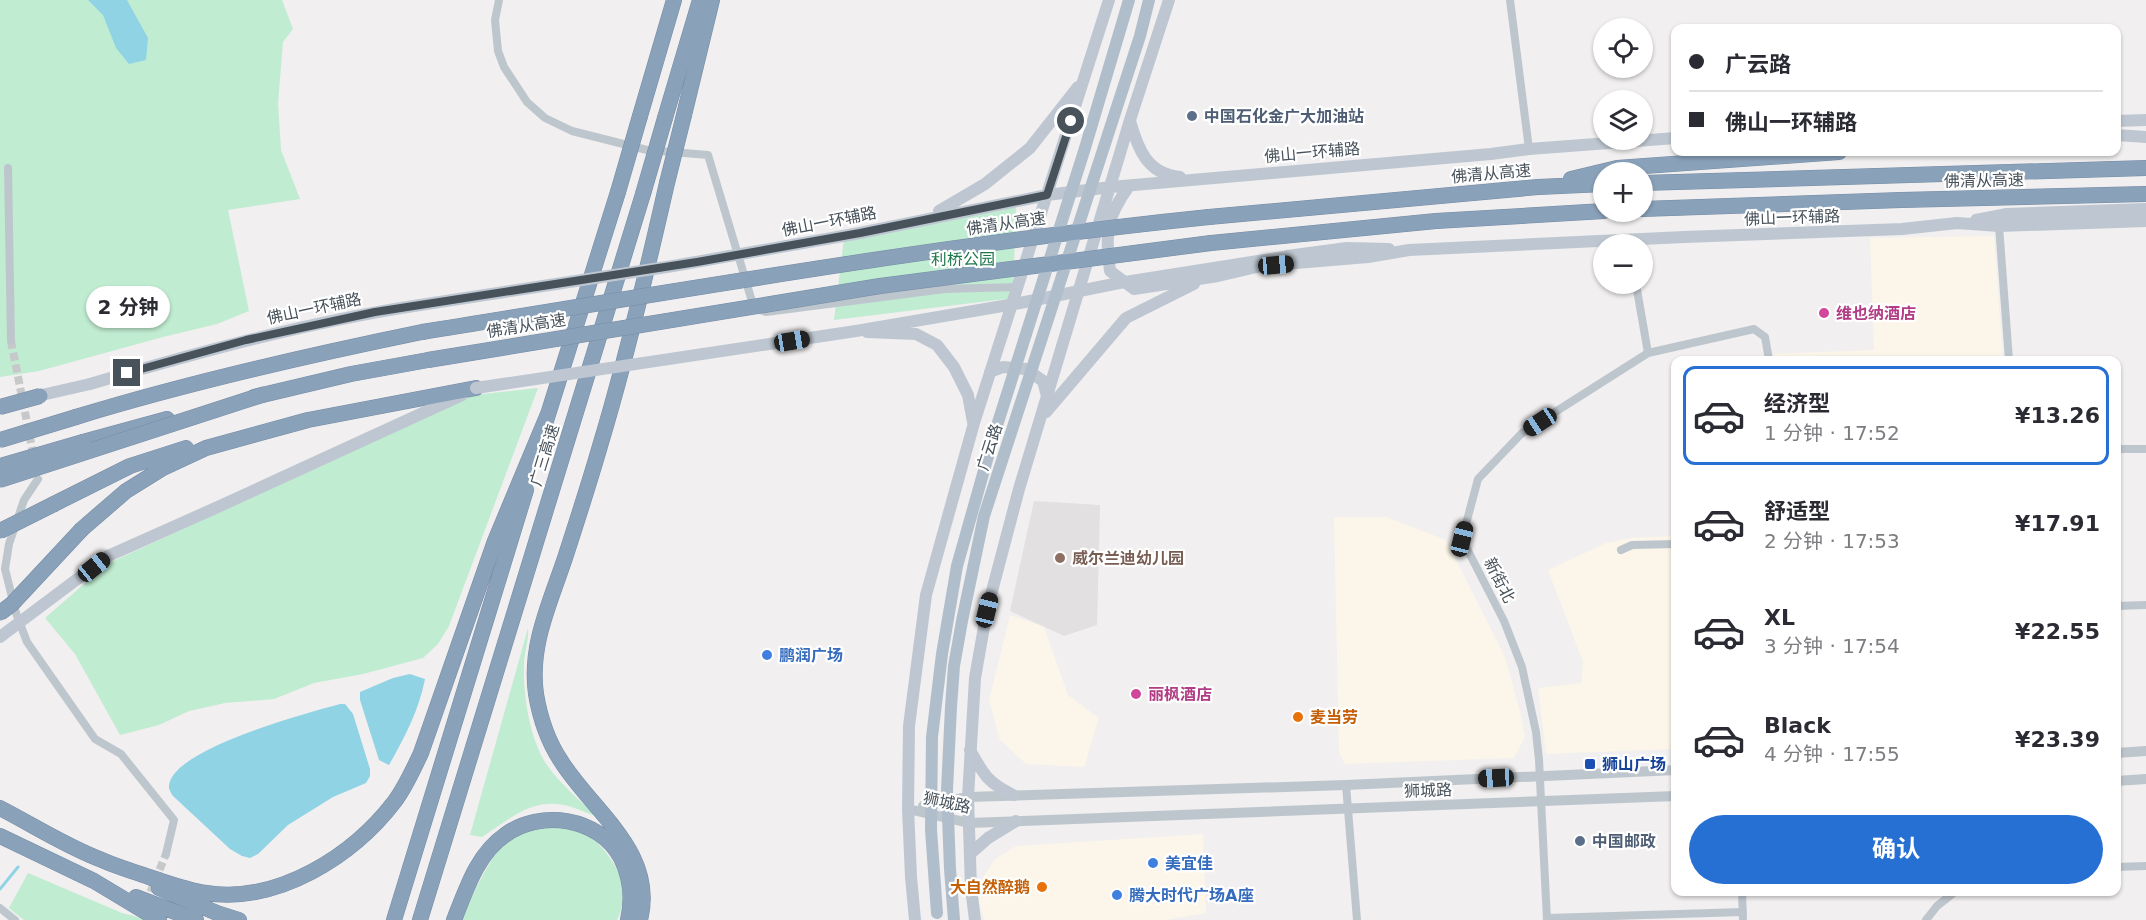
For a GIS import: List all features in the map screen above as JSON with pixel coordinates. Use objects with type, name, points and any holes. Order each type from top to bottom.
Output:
[{"type":"highway","name":"广三高速","points":[[394,920],[618,192],[674,0]]},
{"type":"highway","name":"广三高速","points":[[420,920],[643,194],[700,0]]},
{"type":"highway","points":[[640,920],[643,896],[638,866],[619,833],[572,778],[551,744],[539,711],[534,676],[539,636],[601,444],[627,348],[712,0]]},
{"type":"highway","points":[[1538,187],[1617,168],[1784,156]]},
{"type":"highway","name":"佛清从高速","points":[[1653,183],[2142,168]]},
{"type":"highway","name":"佛清从高速","points":[[0,440],[214,378],[290,360],[422,333],[836,264],[1095,229],[1209,217],[1538,187],[1593,184]]},
{"type":"highway","name":"佛清从高速","points":[[1653,209],[1901,200],[2144,199]]},
{"type":"highway","name":"佛清从高速","points":[[0,466],[195,411],[351,374],[754,305],[933,278],[1210,243],[1436,221],[1593,212]]},
{"type":"highway","points":[[0,613],[12,604],[82,529],[104,509],[145,479],[181,459],[220,443],[308,420],[476,388]]},
{"type":"highway","points":[[0,480],[265,394]]},
{"type":"highway","points":[[0,406],[40,396]]},
{"type":"highway","points":[[100,860],[188,890],[227,894],[269,888],[310,873],[347,850],[364,835],[395,801],[408,781],[421,753],[495,541],[548,414]]},
{"type":"highway","points":[[0,531],[113,474],[149,459],[198,445],[220,443]]},
{"type":"highway","points":[[0,808],[180,899],[239,920]]},
{"type":"highway","points":[[454,920],[479,862],[491,848],[504,835],[519,826],[554,819],[584,825],[598,834],[620,856],[631,886],[628,920]]},
{"type":"highway","points":[[0,836],[94,881],[196,920]]},
{"type":"highway","points":[[94,881],[159,920]]},
{"type":"main road","name":"广云路","points":[[915,920],[908,809],[909,726],[915,662],[926,595],[974,423],[1109,0]]},
{"type":"main road","name":"广云路","points":[[938,913],[931,830],[932,737],[942,654],[957,566],[994,435],[1085,148],[1129,0]]},
{"type":"main road","name":"广云路","points":[[954,920],[947,830],[948,752],[954,666],[972,571],[984,516],[1140,36],[1149,0]]},
{"type":"main road","points":[[975,920],[971,888],[968,797],[975,678],[987,610],[1006,533],[1040,419],[1130,120],[1169,0]]},
{"type":"main road","points":[[925,219],[985,184],[1030,148],[1084,79]]},
{"type":"main road","points":[[1130,120],[1139,149],[1153,166],[1171,176],[1199,178]]},
{"type":"main road","points":[[2121,121],[2146,120]]},
{"type":"main road","points":[[2121,135],[2145,137]]},
{"type":"main road","name":"佛山一环辅路","points":[[40,396],[255,338],[364,314],[663,268],[860,233],[1047,195],[1199,178],[1480,155],[1529,148],[1671,138]]},
{"type":"main road","points":[[1129,186],[1114,207],[1106,241],[1110,271],[1134,289],[1218,276]]},
{"type":"main road","points":[[1957,223],[2007,214],[2144,199]]},
{"type":"main road","name":"佛山一环辅路","points":[[1653,241],[1902,229],[1957,223],[1999,226],[2146,221]]},
{"type":"main road","name":"佛山一环辅路","points":[[1218,276],[1261,266],[1368,258],[1409,250],[1593,244]]},
{"type":"main road","points":[[0,637],[108,556],[476,388],[856,331],[1020,303],[1119,283],[1283,257],[1347,248],[1409,250]]},
{"type":"main road","points":[[1040,419],[1126,318],[1193,285],[1218,276]]},
{"type":"main road","points":[[856,331],[916,334],[938,345],[954,367],[968,395],[974,423]]},
{"type":"main road","points":[[990,372],[1003,367],[1026,369],[1043,381],[1048,397]]},
{"type":"main road","points":[[970,749],[985,777],[995,786],[1013,795]]},
{"type":"main road","points":[[970,854],[988,838],[1016,821]]},
{"type":"street","points":[[499,0],[495,20],[498,51],[504,67],[527,102],[545,118],[572,131],[647,150],[708,155],[754,308],[766,312],[945,289],[1016,287]]},
{"type":"street","points":[[1510,0],[1529,148]]},
{"type":"street","points":[[8,168],[11,341]]},
{"type":"street","points":[[1999,226],[2009,356]]},
{"type":"street","points":[[1638,294],[1648,353]]},
{"type":"street","name":"新街北","points":[[1547,919],[1536,732],[1522,667],[1504,621],[1462,539],[1478,479],[1522,433],[1648,353],[1754,329],[1765,337],[1768,356]]},
{"type":"street","points":[[2121,449],[2146,449]]},
{"type":"street","points":[[38,479],[24,500],[9,544],[5,569],[16,613],[27,642],[95,739],[121,754],[174,820],[166,854]]},
{"type":"street","points":[[1621,550],[1632,545],[1671,544]]},
{"type":"street","points":[[2121,606],[2146,604]]},
{"type":"street","points":[[2121,753],[2146,751]]},
{"type":"street","name":"狮城路","points":[[908,809],[968,797],[1346,785],[1671,770]]},
{"type":"street","points":[[2121,780],[2146,779]]},
{"type":"street","points":[[1346,785],[1357,920]]},
{"type":"street","name":"狮城路","points":[[908,809],[969,823],[1671,796]]},
{"type":"street","points":[[2121,867],[2146,866]]},
{"type":"street","points":[[1547,919],[1743,916],[1742,896]]},
{"type":"street","points":[[1926,920],[1937,906],[1950,896]]},
{"type":"street","points":[[0,908],[15,920]]},
{"type":"shaded area","points":[[1994,236],[2003,356],[1773,356],[1773,354],[1874,350],[1870,238]]},
{"type":"shaded area","name":"威尔兰迪幼儿园","points":[[1034,501],[1100,505],[1097,625],[1064,636],[1010,611]]},
{"type":"shaded area","points":[[1334,517],[1386,517],[1446,540],[1505,657],[1525,737],[1514,758],[1345,764],[1339,753]]},
{"type":"shaded area","name":"狮山广场","points":[[1671,536],[1671,749],[1546,754],[1538,688],[1581,683],[1583,662],[1548,570],[1606,543],[1632,538]]},
{"type":"shaded area","points":[[1010,615],[1044,627],[1068,695],[1099,718],[1084,767],[1026,764],[1000,740],[989,700]]},
{"type":"shaded area","points":[[1203,834],[1206,913],[1166,920],[984,920],[979,901],[981,881],[994,860],[1016,846]]},
{"type":"green space","points":[[0,0],[282,0],[293,29],[283,42],[278,103],[281,150],[300,199],[228,210],[249,311],[217,324],[39,371],[0,377]]},
{"type":"green space","name":"利桥公园","points":[[1016,206],[1013,298],[834,320],[845,230]]},
{"type":"green space","points":[[538,388],[449,626],[438,644],[423,658],[363,674],[314,683],[274,699],[225,703],[189,711],[159,725],[120,735],[75,654],[45,618],[107,564],[474,395]]},
{"type":"green space","points":[[528,628],[524,677],[532,732],[542,757],[554,775],[598,817],[572,807],[546,804],[524,810],[482,837],[470,835]]},
{"type":"green space","points":[[544,827],[580,831],[591,836],[603,849],[623,882],[624,896],[617,920],[462,920],[481,879],[501,848],[514,837]]},
{"type":"green space","points":[[28,873],[122,913],[149,920],[24,920],[9,908]]},
{"type":"water","points":[[88,0],[127,0],[148,38],[146,60],[129,64],[116,48],[103,15]]},
{"type":"water","points":[[410,674],[425,679],[411,723],[389,765],[379,760],[360,700],[360,692],[393,678]]},
{"type":"water","points":[[345,704],[353,714],[370,769],[370,776],[366,783],[333,797],[288,825],[258,854],[250,858],[230,849],[171,793],[169,788],[174,774],[190,760],[214,747],[272,724]]},
{"type":"waterway","points":[[0,889],[18,867]]},
{"type":"tunnel","points":[[11,341],[34,458]]},
{"type":"tunnel","points":[[146,903],[166,854]]},
{"type":"place","name":"中国石化金广大加油站","points":[[1192,116]]},
{"type":"place","name":"维也纳酒店","points":[[1824,313]]},
{"type":"place","name":"威尔兰迪幼儿园","points":[[1060,558]]},
{"type":"place","name":"鹏润广场","points":[[767,655]]},
{"type":"place","name":"丽枫酒店","points":[[1136,694]]},
{"type":"place","name":"麦当劳","points":[[1298,717]]},
{"type":"place","name":"狮山广场","points":[[1590,764]]},
{"type":"place","name":"中国邮政","points":[[1580,841]]},
{"type":"place","name":"美宜佳","points":[[1153,863]]},
{"type":"place","name":"大自然醉鹅","points":[[1042,887]]},
{"type":"place","name":"腾大时代广场A座","points":[[1117,895]]},
{"type":"route","points":[[127,373],[246,340],[375,312],[697,262],[860,233],[1047,195],[1071,121]]}]
